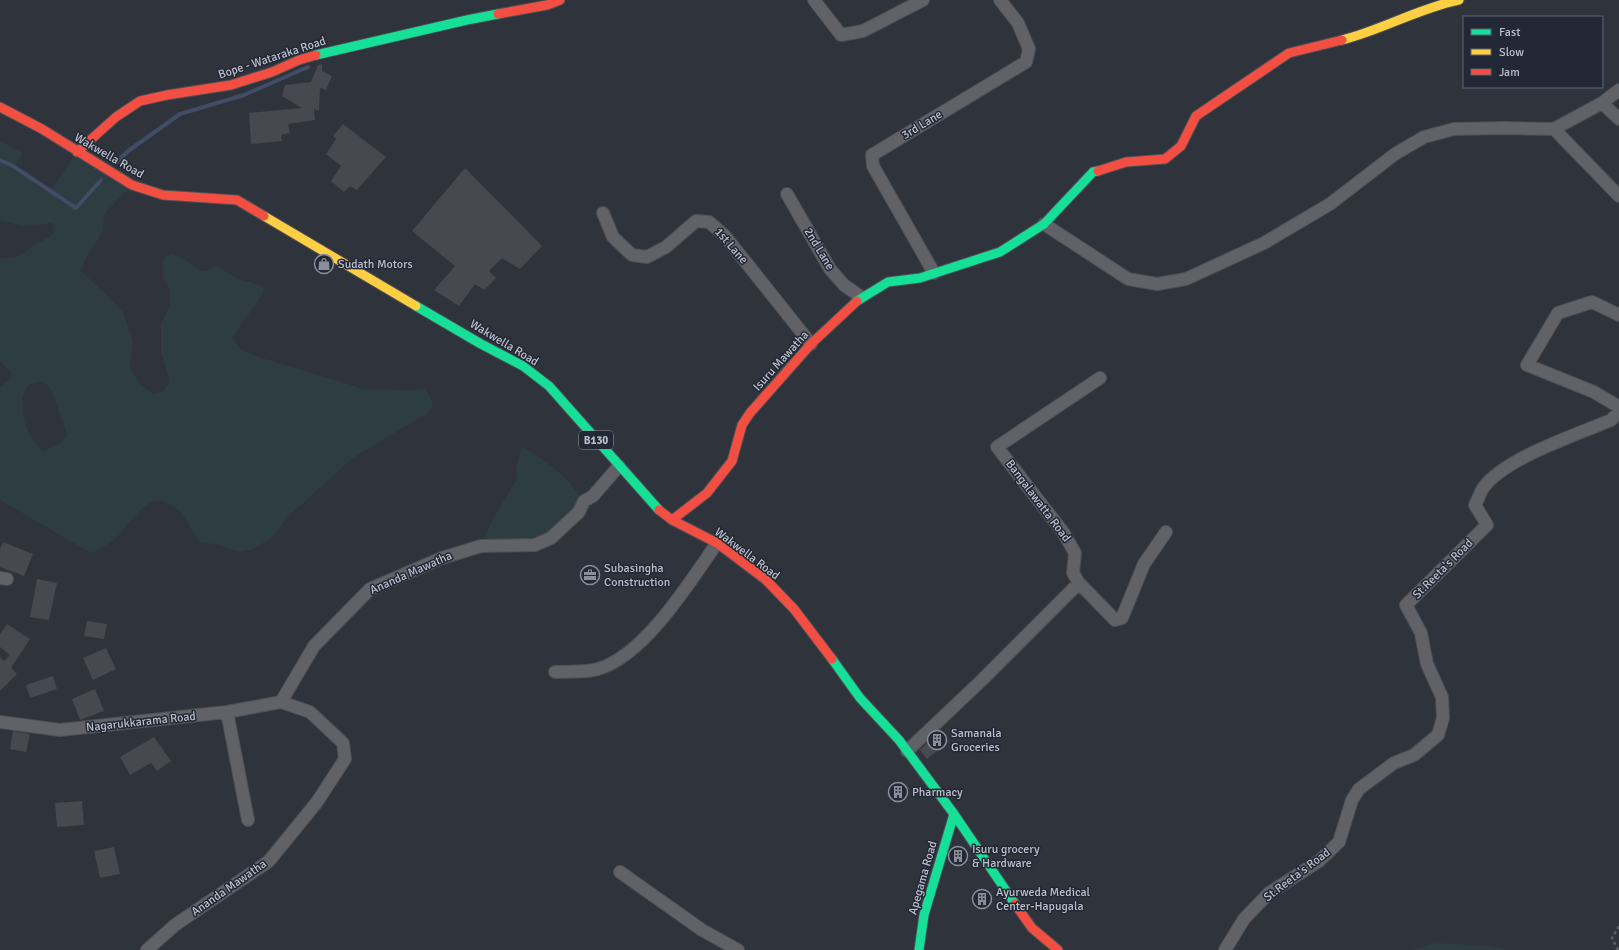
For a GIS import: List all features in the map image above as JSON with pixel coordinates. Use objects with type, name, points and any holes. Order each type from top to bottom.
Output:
[{"type":"street","name":"Bope - Wataraka Road","points":[[78,152],[116,117],[140,101],[167,95],[231,85],[272,72],[298,60],[339,49],[466,20],[547,5],[560,0]]},
{"type":"street","points":[[814,0],[841,35],[863,31],[923,0]]},
{"type":"street","name":"3rd Lane","points":[[934,273],[873,166],[872,155],[1026,62],[1030,49],[1018,24],[1000,0]]},
{"type":"street","name":"Isuru Mawatha","points":[[672,520],[707,493],[732,461],[742,425],[750,413],[811,344],[861,297],[888,282],[920,278],[1000,252],[1044,224],[1093,172],[1126,162],[1165,159],[1180,146],[1196,116],[1289,53],[1359,36],[1444,3],[1459,0]]},
{"type":"street","points":[[1044,224],[1128,279],[1157,284],[1186,279],[1264,243],[1330,204],[1395,154],[1424,136],[1454,129],[1554,129],[1602,103],[1619,90]]},
{"type":"street","points":[[1602,103],[1619,119]]},
{"type":"street","name":"Wakwella Road","points":[[0,107],[42,129],[132,185],[163,195],[237,200],[481,344],[523,366],[554,392],[574,413],[619,466],[658,508],[672,520],[717,543],[766,580],[794,609],[828,652],[839,670],[860,698],[899,740],[954,814],[1032,928],[1058,950]]},
{"type":"street","points":[[1554,129],[1619,196]]},
{"type":"street","name":"2nd Lane","points":[[787,194],[830,269],[844,285],[861,297]]},
{"type":"street","name":"1st Lane","points":[[603,213],[613,237],[632,255],[647,257],[666,247],[696,221],[709,222],[725,236],[811,344]]},
{"type":"street","points":[[1619,315],[1592,302],[1558,313],[1527,365],[1594,392],[1619,407]]},
{"type":"street","name":"Bangalawatta Road","points":[[1079,583],[1073,573],[1075,553],[1063,532],[997,446],[1100,378]]},
{"type":"street","name":"St.Reeta's Road","points":[[1225,950],[1244,919],[1269,893],[1319,861],[1339,842],[1352,800],[1359,789],[1394,763],[1414,756],[1438,735],[1443,718],[1442,697],[1427,664],[1421,633],[1406,605],[1487,525],[1475,505],[1483,488],[1499,472],[1526,456],[1611,420],[1619,412]]},
{"type":"street","name":"Ananda Mawatha","points":[[147,950],[176,925],[269,861],[317,802],[345,759],[343,743],[310,712],[281,702],[314,646],[370,589],[442,558],[481,546],[535,545],[551,538],[579,512],[584,501],[593,496],[619,466]]},
{"type":"street","points":[[907,751],[982,680],[1079,583],[1115,620],[1122,618],[1144,564],[1166,532]]},
{"type":"street","points":[[555,672],[597,670],[620,658],[640,642],[671,609],[717,543]]},
{"type":"street","name":"Nagarukkarama Road","points":[[0,722],[60,730],[227,712],[281,702]]},
{"type":"street","points":[[227,712],[248,820]]},
{"type":"street","name":"Apegama Road","points":[[919,950],[924,915],[954,814]]},
{"type":"street","points":[[620,872],[702,930],[738,950]]},
{"type":"path","points":[[1618,950],[1612,938],[1619,926]]},
{"type":"shaded area","points":[[0,141],[23,153],[14,167],[50,192],[77,152],[132,185],[105,213],[102,232],[85,260],[81,271],[123,312],[133,341],[130,367],[139,383],[153,394],[163,391],[170,382],[161,352],[161,324],[169,307],[170,290],[163,278],[162,263],[165,257],[172,254],[186,260],[201,271],[209,270],[216,266],[238,279],[263,286],[263,292],[260,298],[234,335],[233,340],[241,349],[256,356],[364,389],[412,390],[425,388],[430,396],[433,407],[426,414],[353,458],[291,514],[270,539],[251,550],[240,552],[220,545],[200,542],[179,511],[168,503],[159,501],[144,507],[115,539],[91,553],[0,500],[0,387],[11,378],[12,373],[0,361],[0,258],[12,258],[23,254],[33,246],[52,235],[55,229],[52,223],[24,226],[0,221]],"holes":[[[43,381],[52,391],[67,435],[61,443],[44,451],[38,446],[27,429],[24,419],[23,399],[25,391],[30,384]]]},
{"type":"shaded area","points":[[522,446],[559,472],[584,501],[551,538],[481,546],[493,518],[517,479],[516,468]]},
{"type":"shaded area","points":[[1436,943],[1492,946],[1507,950],[1413,950]]},
{"type":"building","points":[[322,64],[322,71],[332,76],[326,90],[320,88],[319,111],[314,109],[315,120],[288,124],[290,133],[281,135],[282,141],[251,144],[249,113],[302,108],[282,96],[285,85],[311,82],[318,65]]},
{"type":"building","points":[[343,124],[386,157],[357,190],[350,186],[344,192],[331,181],[341,166],[326,154],[336,139],[333,136]]},
{"type":"building","points":[[465,168],[542,246],[520,269],[502,258],[489,271],[496,278],[484,290],[475,284],[459,306],[434,290],[455,266],[412,231]]},
{"type":"building","points":[[3,542],[33,554],[24,576],[0,567],[0,549]]},
{"type":"building","points":[[37,579],[57,583],[49,620],[30,617]]},
{"type":"building","points":[[87,621],[107,624],[104,639],[84,636]]},
{"type":"building","points":[[7,624],[30,639],[11,668],[17,674],[0,691],[0,657],[4,661],[10,655],[0,647],[0,634]]},
{"type":"building","points":[[106,648],[116,669],[93,680],[83,658]]},
{"type":"building","points":[[53,676],[57,689],[30,698],[26,685]]},
{"type":"building","points":[[95,689],[104,711],[80,720],[72,699]]},
{"type":"building","points":[[13,731],[30,734],[26,752],[10,749]]},
{"type":"building","points":[[938,732],[949,741],[939,751],[938,750],[927,759],[920,750]]},
{"type":"building","points":[[154,737],[171,761],[157,771],[151,763],[130,775],[120,757]]},
{"type":"building","name":"Pharmacy","points":[[901,781],[909,788],[895,803],[887,795]]},
{"type":"building","points":[[82,801],[84,825],[57,827],[55,803]]},
{"type":"building","name":"Isuru grocery & Hardware","points":[[962,846],[969,855],[955,866],[951,861],[953,854]]},
{"type":"building","points":[[114,847],[120,874],[100,878],[94,851]]},
{"type":"building","name":"Ayurweda Medical Center-Hapugala","points":[[982,888],[992,901],[981,910],[971,897]]},
{"type":"waterway","points":[[116,163],[128,151],[180,114],[244,95],[308,67]]},
{"type":"waterway","points":[[0,160],[13,166],[76,208],[101,180]]},
{"type":"traffic: fast","points":[[316,55],[498,14]]},
{"type":"traffic: fast","points":[[857,301],[888,282],[920,278],[1000,252],[1044,224],[1093,172],[1098,171]]},
{"type":"traffic: fast","points":[[416,306],[481,344],[523,366],[549,386],[659,510]]},
{"type":"traffic: fast","points":[[832,659],[860,698],[899,740],[954,814],[1015,904]]},
{"type":"traffic: fast","points":[[919,950],[924,915],[954,814]]},
{"type":"traffic: slow","points":[[1342,40],[1372,31],[1429,8],[1459,0]]},
{"type":"traffic: slow","points":[[264,216],[416,306]]},
{"type":"traffic: jam","points":[[498,14],[547,5],[560,0]]},
{"type":"traffic: jam","points":[[1098,171],[1126,162],[1165,159],[1181,146],[1196,116],[1289,53],[1342,40]]},
{"type":"traffic: jam","points":[[77,152],[116,117],[140,101],[167,95],[231,85],[272,72],[299,60],[316,55]]},
{"type":"traffic: jam","points":[[0,107],[42,129],[132,185],[163,195],[237,200],[264,216]]},
{"type":"traffic: jam","points":[[672,520],[707,493],[732,461],[742,425],[750,413],[811,344],[857,301]]},
{"type":"traffic: jam","points":[[659,510],[672,520],[717,543],[766,580],[794,609],[832,659]]},
{"type":"traffic: jam","points":[[1015,904],[1032,928],[1058,950]]},
{"type":"place","name":"Sudath Motors","points":[[324,264]]},
{"type":"place","name":"Subasingha Construction","points":[[590,575]]},
{"type":"place","name":"Samanala Groceries","points":[[937,740]]},
{"type":"place","name":"Pharmacy","points":[[898,792]]},
{"type":"place","name":"Isuru grocery & Hardware","points":[[958,856]]},
{"type":"place","name":"Ayurweda Medical Center-Hapugala","points":[[982,899]]}]
